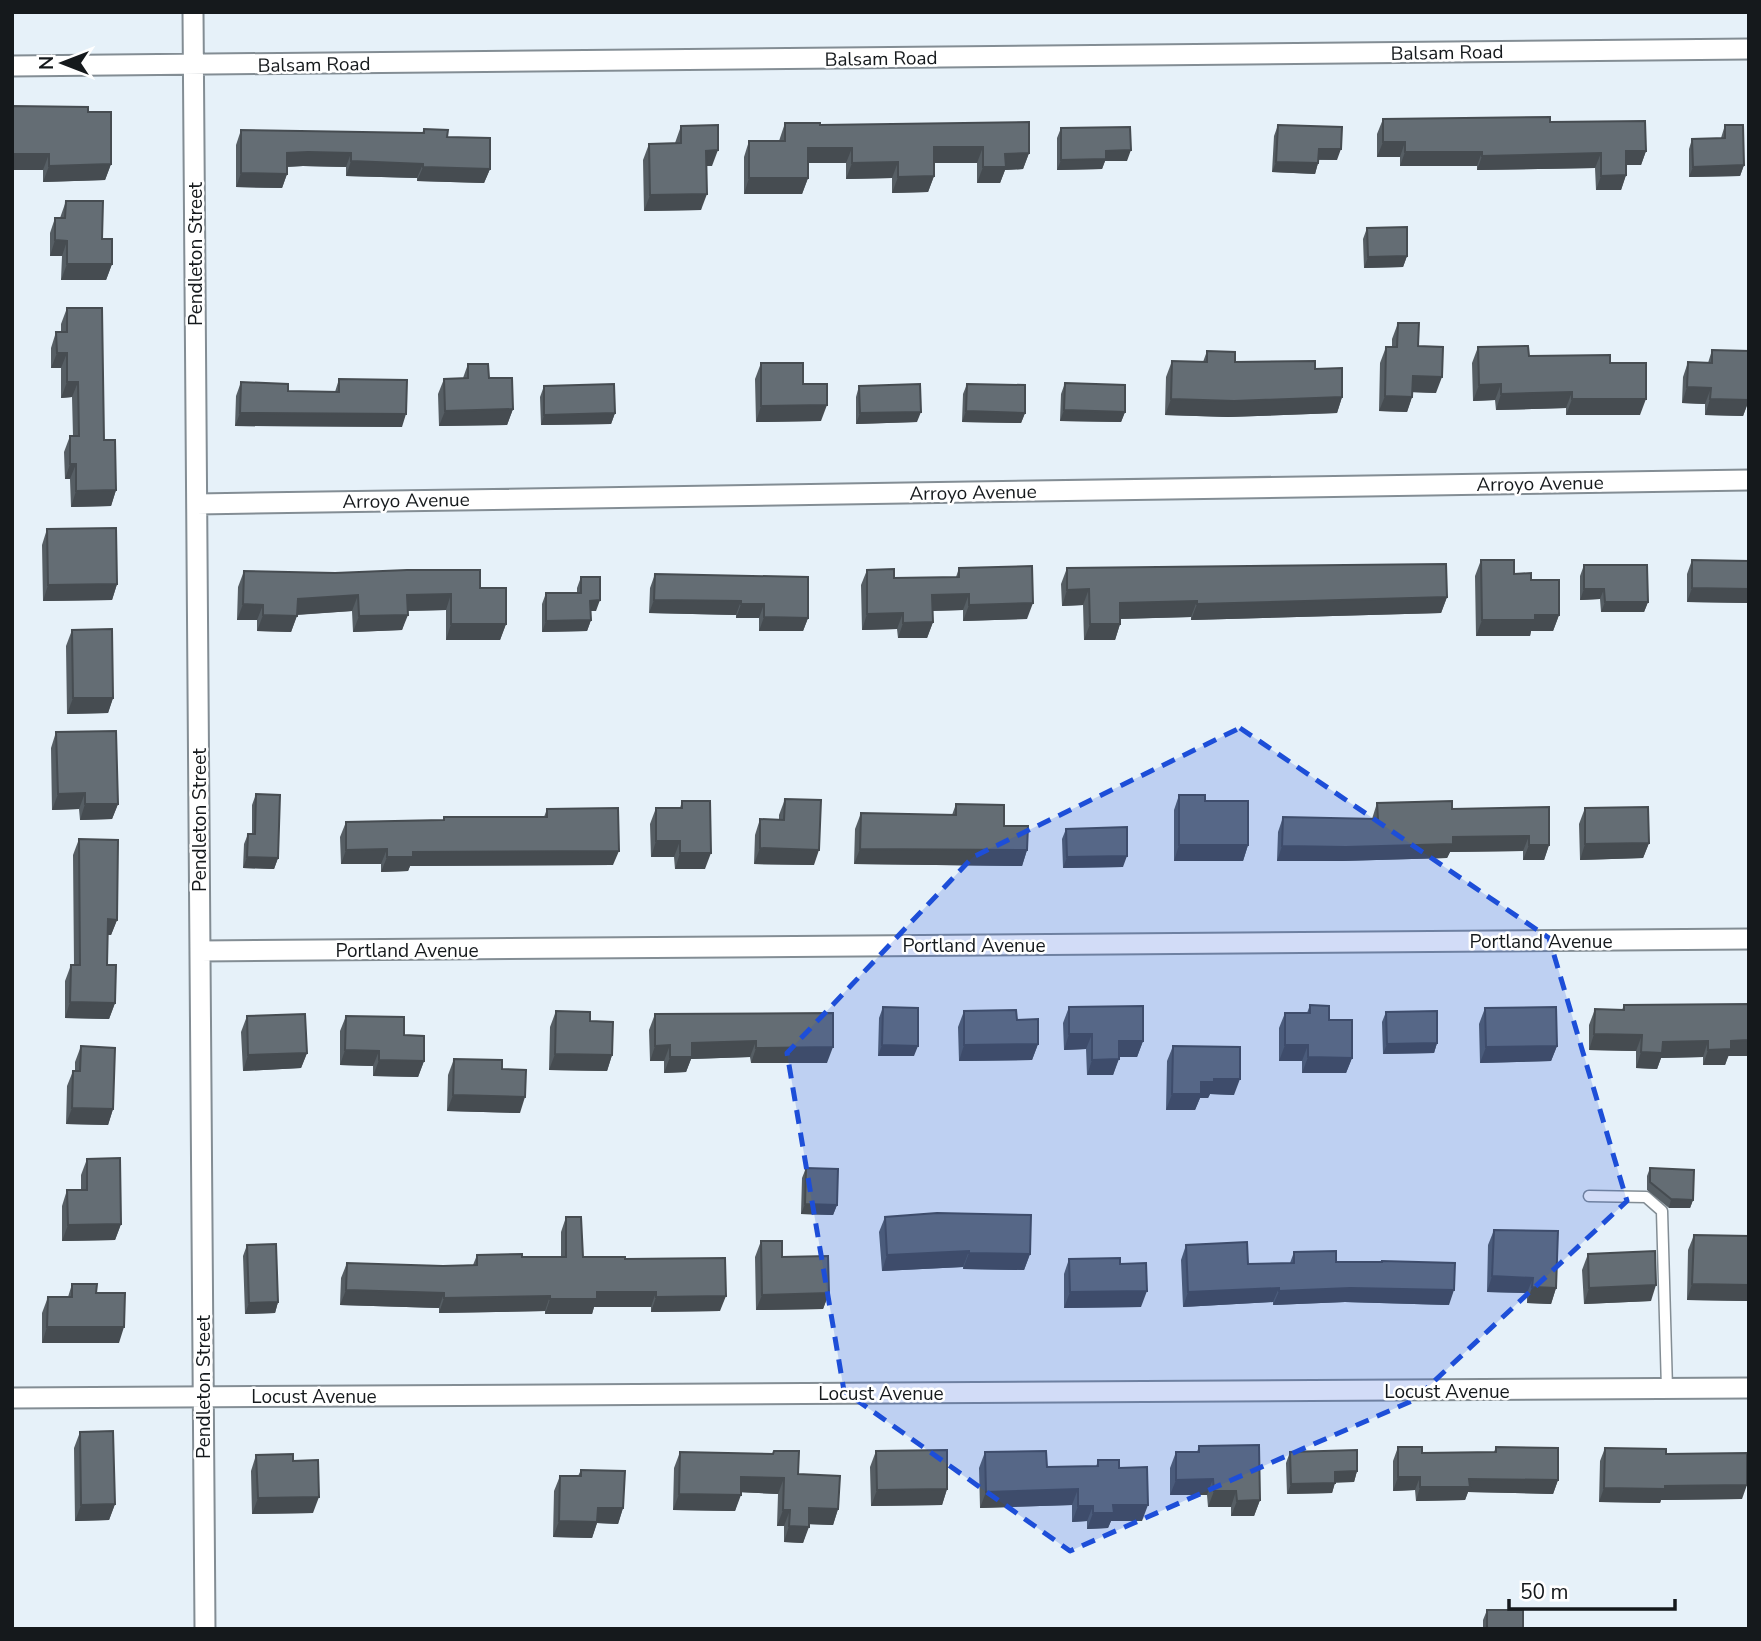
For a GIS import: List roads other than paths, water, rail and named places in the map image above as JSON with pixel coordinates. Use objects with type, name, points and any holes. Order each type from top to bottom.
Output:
[{"type":"street","name":"Pendleton Street","points":[[193,12],[205,1629]]},
{"type":"street","name":"Balsam Road","points":[[12,66],[1749,49]]},
{"type":"street","name":"Arroyo Avenue","points":[[197,504],[1749,480]]},
{"type":"street","name":"Portland Avenue","points":[[200,951],[1749,939]]},
{"type":"street","name":"Locust Avenue","points":[[12,1398],[1749,1388]]},
{"type":"lane","points":[[1589,1196],[1646,1197],[1662,1211],[1667,1390]]}]
